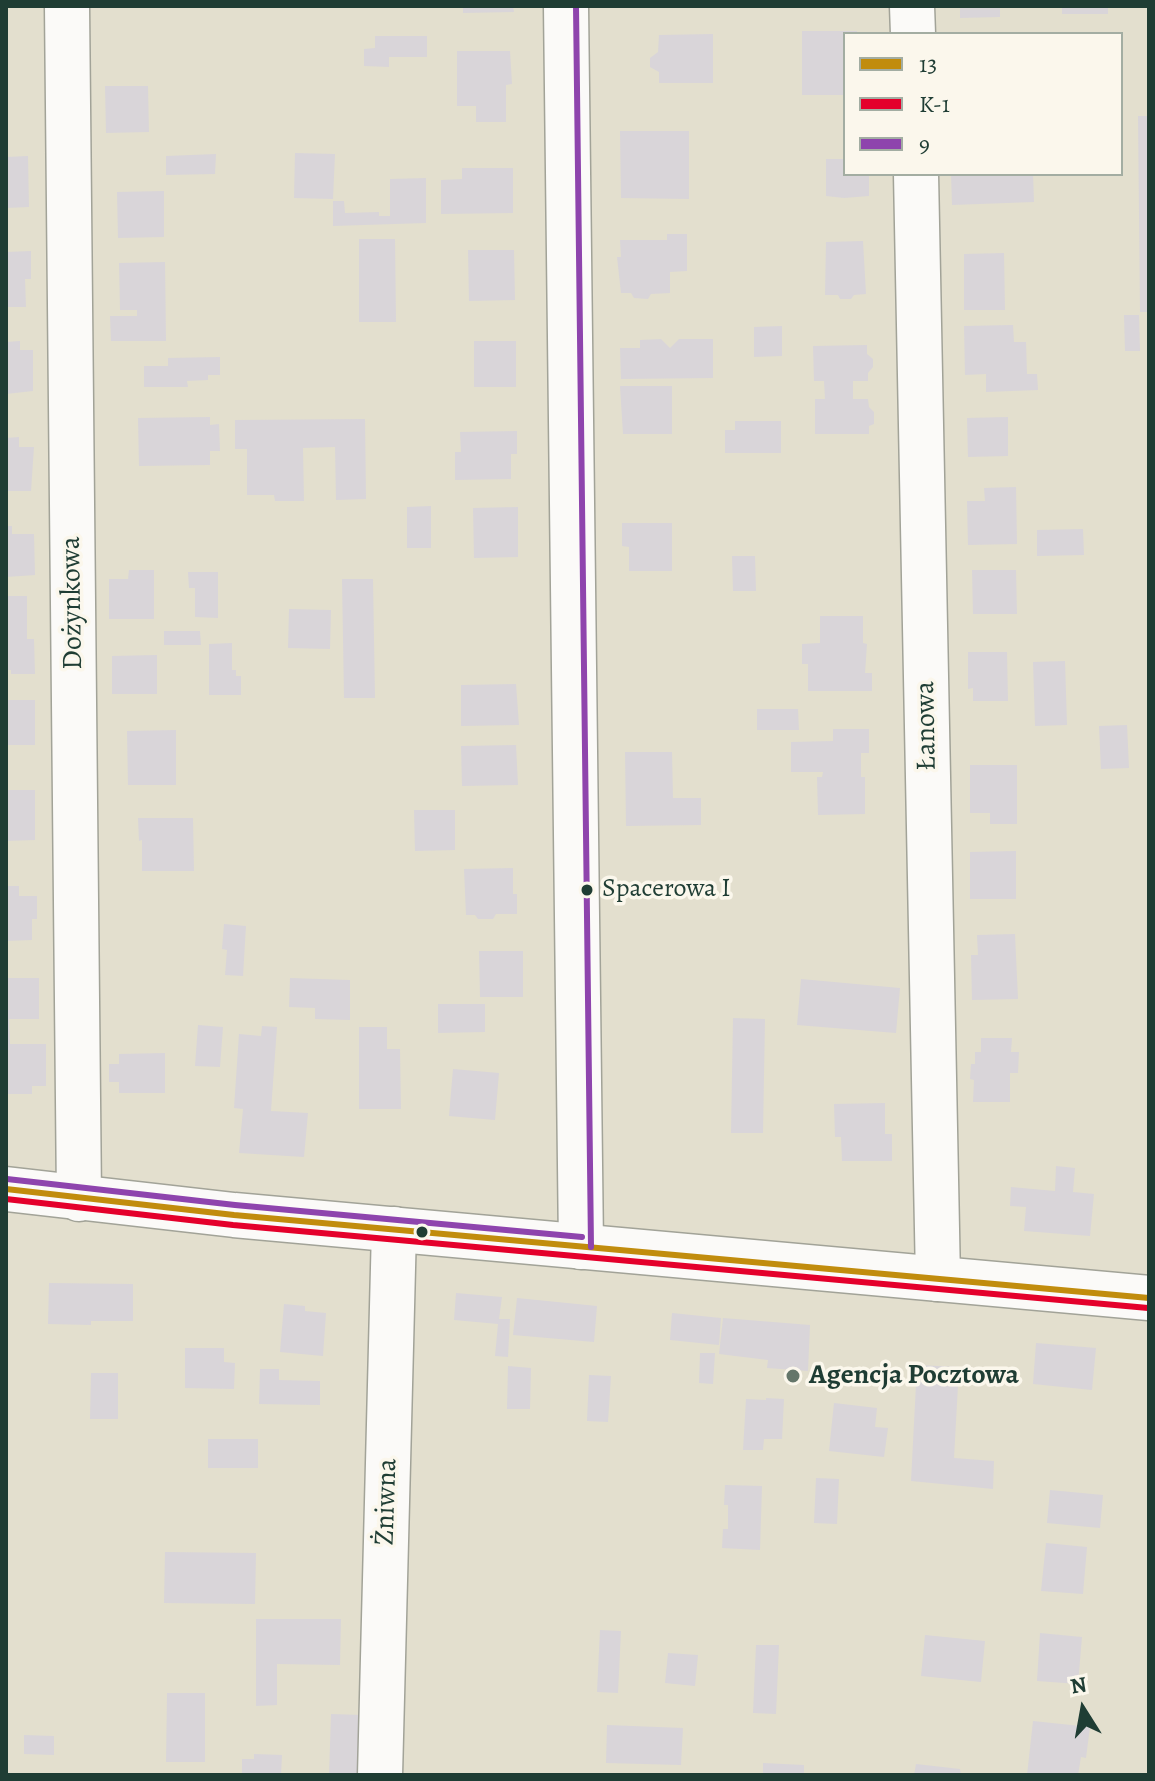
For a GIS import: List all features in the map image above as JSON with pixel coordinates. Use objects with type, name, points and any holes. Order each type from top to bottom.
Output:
[{"type":"street","name":"Dożynkowa","points":[[67,6],[79,1199]]},
{"type":"street","points":[[566,6],[581,1247]]},
{"type":"street","points":[[912,6],[913,32]]},
{"type":"street","name":"Łanowa","points":[[916,176],[938,1279]]},
{"type":"street","points":[[6,1189],[79,1199],[581,1247],[1149,1298]]},
{"type":"street","name":"Żniwna","points":[[380,1775],[394,1229]]},
{"type":"building","points":[[463,6],[513,6],[514,12],[463,13]]},
{"type":"building","points":[[960,6],[1000,6],[1000,17],[960,18]]},
{"type":"building","points":[[1062,6],[1108,6],[1108,14],[1062,14]]},
{"type":"building","points":[[802,31],[857,31],[843,32],[843,95],[802,95]]},
{"type":"building","points":[[713,34],[713,83],[659,83],[659,72],[650,67],[650,58],[658,52],[659,35]]},
{"type":"building","points":[[375,36],[427,36],[427,57],[389,57],[389,67],[364,66],[364,49],[375,48]]},
{"type":"building","points":[[457,51],[510,51],[512,84],[506,85],[506,122],[476,122],[476,106],[457,106]]},
{"type":"building","points":[[105,86],[148,86],[149,132],[106,133]]},
{"type":"building","points":[[1138,116],[1149,116],[1149,312],[1140,312]]},
{"type":"building","points":[[620,131],[689,131],[689,199],[621,198]]},
{"type":"building","points":[[295,153],[335,154],[333,199],[294,198]]},
{"type":"building","points":[[216,154],[215,174],[166,175],[166,156]]},
{"type":"building","points":[[28,156],[29,207],[6,208],[6,157]]},
{"type":"building","points":[[826,159],[843,159],[843,176],[869,176],[869,196],[826,196]]},
{"type":"building","points":[[462,168],[513,168],[513,213],[441,214],[441,180],[462,179]]},
{"type":"building","points":[[951,176],[1033,176],[1034,202],[952,205]]},
{"type":"building","points":[[426,178],[426,223],[333,226],[333,201],[344,201],[345,213],[379,212],[379,216],[390,216],[390,179]]},
{"type":"building","points":[[164,191],[164,237],[118,238],[117,192]]},
{"type":"building","points":[[667,234],[687,234],[687,271],[670,272],[670,293],[651,294],[648,299],[621,293],[617,257],[621,257],[620,240],[667,240]]},
{"type":"building","points":[[359,239],[395,239],[396,322],[359,322]]},
{"type":"building","points":[[863,241],[866,294],[854,295],[851,299],[825,295],[826,242]]},
{"type":"building","points":[[468,250],[514,250],[515,300],[469,301]]},
{"type":"building","points":[[31,251],[31,279],[25,279],[26,307],[6,307],[6,252]]},
{"type":"building","points":[[1004,253],[1005,310],[964,310],[964,254]]},
{"type":"building","points":[[165,262],[166,341],[111,341],[110,316],[137,316],[137,310],[120,310],[119,263]]},
{"type":"building","points":[[1124,315],[1139,315],[1140,351],[1125,351]]},
{"type":"building","points":[[1013,325],[1014,342],[1026,342],[1027,374],[1037,374],[1038,390],[986,392],[986,374],[965,375],[964,326]]},
{"type":"building","points":[[782,326],[782,356],[754,357],[754,327]]},
{"type":"building","points":[[661,339],[670,348],[679,339],[713,339],[713,378],[621,379],[620,348],[640,348],[640,340]]},
{"type":"building","points":[[20,341],[20,350],[33,350],[33,391],[6,394],[6,342]]},
{"type":"building","points":[[474,341],[516,341],[516,387],[474,387]]},
{"type":"building","points":[[867,345],[873,367],[868,373],[868,381],[853,381],[853,399],[868,399],[869,407],[874,412],[874,424],[869,426],[869,434],[815,434],[815,399],[825,399],[824,381],[814,381],[813,346]]},
{"type":"building","points":[[220,357],[220,375],[208,375],[208,380],[187,381],[188,387],[144,387],[144,366],[168,366],[168,358]]},
{"type":"building","points":[[620,386],[672,386],[672,434],[623,434]]},
{"type":"building","points":[[210,417],[210,425],[219,424],[220,451],[210,451],[210,465],[139,466],[138,418]]},
{"type":"building","points":[[1008,417],[1008,456],[968,457],[967,418]]},
{"type":"building","points":[[365,419],[366,499],[336,500],[335,447],[303,448],[304,501],[275,501],[274,495],[247,495],[247,449],[235,449],[235,420]]},
{"type":"building","points":[[735,421],[781,421],[781,453],[725,453],[725,430],[735,430]]},
{"type":"building","points":[[517,431],[517,454],[511,454],[511,479],[455,480],[455,452],[461,452],[460,432]]},
{"type":"building","points":[[19,437],[19,447],[34,447],[31,491],[6,491],[6,438]]},
{"type":"building","points":[[1016,487],[1017,544],[968,545],[967,501],[985,501],[984,488]]},
{"type":"building","points":[[431,506],[431,548],[407,548],[407,507]]},
{"type":"building","points":[[518,507],[518,557],[474,558],[473,508]]},
{"type":"building","points":[[622,523],[672,523],[672,571],[629,571],[629,547],[622,546]]},
{"type":"building","points":[[6,526],[12,526],[12,534],[34,534],[35,575],[6,577]]},
{"type":"building","points":[[1083,529],[1084,555],[1037,556],[1037,530]]},
{"type":"building","points":[[732,556],[755,556],[756,591],[733,591]]},
{"type":"building","points":[[129,570],[154,570],[154,619],[109,619],[109,579],[128,579]]},
{"type":"building","points":[[972,570],[1016,570],[1017,614],[973,614]]},
{"type":"building","points":[[188,572],[218,572],[218,618],[195,617],[195,588],[189,588]]},
{"type":"building","points":[[342,579],[373,579],[375,698],[344,698]]},
{"type":"building","points":[[6,596],[27,596],[27,639],[34,639],[35,674],[11,674],[11,670],[6,670]]},
{"type":"building","points":[[289,609],[331,610],[330,649],[288,648]]},
{"type":"building","points":[[820,616],[863,616],[863,643],[867,644],[865,673],[872,673],[872,691],[808,691],[808,664],[802,664],[802,644],[820,643]]},
{"type":"building","points":[[164,631],[200,631],[201,645],[164,645]]},
{"type":"building","points":[[232,643],[232,670],[236,670],[236,676],[241,676],[241,695],[209,695],[209,644]]},
{"type":"building","points":[[968,652],[1007,652],[1008,701],[973,701],[973,688],[968,689]]},
{"type":"building","points":[[157,655],[157,694],[112,694],[112,656]]},
{"type":"building","points":[[1065,661],[1067,725],[1035,726],[1033,662]]},
{"type":"building","points":[[516,684],[519,725],[461,726],[461,685]]},
{"type":"building","points":[[6,700],[35,700],[35,745],[6,745]]},
{"type":"building","points":[[757,709],[798,709],[799,730],[757,730]]},
{"type":"building","points":[[1127,725],[1129,768],[1101,769],[1099,726]]},
{"type":"building","points":[[833,729],[869,729],[869,753],[861,753],[861,777],[865,777],[865,814],[818,815],[817,777],[822,777],[823,772],[791,772],[791,742],[833,741]]},
{"type":"building","points":[[176,730],[176,785],[128,785],[127,731]]},
{"type":"building","points":[[516,745],[518,785],[462,786],[461,746]]},
{"type":"building","points":[[625,752],[672,752],[673,798],[701,798],[701,825],[626,826]]},
{"type":"building","points":[[970,765],[1017,765],[1017,824],[990,824],[990,813],[970,813]]},
{"type":"building","points":[[6,790],[35,790],[35,840],[6,841]]},
{"type":"building","points":[[414,810],[455,810],[455,850],[415,851]]},
{"type":"building","points":[[138,818],[193,818],[194,871],[142,871]]},
{"type":"building","points":[[1016,851],[1016,899],[970,899],[970,852]]},
{"type":"building","points":[[513,868],[517,914],[496,914],[493,919],[466,915],[464,869]]},
{"type":"building","points":[[6,886],[19,886],[19,896],[37,896],[37,919],[32,919],[32,940],[6,941]]},
{"type":"building","points":[[224,924],[246,926],[243,976],[225,975],[227,950],[222,949]]},
{"type":"building","points":[[1015,934],[1018,999],[972,1000],[971,955],[978,955],[977,935]]},
{"type":"building","points":[[479,951],[523,951],[523,997],[480,997]]},
{"type":"building","points":[[6,978],[39,978],[39,1019],[9,1019],[10,1044],[46,1044],[46,1086],[32,1086],[32,1094],[6,1094]]},
{"type":"building","points":[[290,978],[350,980],[350,1020],[315,1019],[315,1008],[289,1007]]},
{"type":"building","points":[[801,979],[900,988],[896,1033],[797,1025]]},
{"type":"building","points":[[438,1004],[485,1004],[485,1032],[438,1033]]},
{"type":"building","points":[[733,1018],[765,1019],[763,1133],[731,1133]]},
{"type":"building","points":[[198,1025],[223,1027],[220,1067],[195,1066]]},
{"type":"building","points":[[262,1026],[277,1027],[271,1111],[308,1113],[304,1157],[239,1153],[243,1109],[234,1108],[239,1034],[261,1036]]},
{"type":"building","points":[[359,1027],[387,1027],[387,1049],[400,1049],[401,1109],[359,1109]]},
{"type":"building","points":[[981,1038],[1012,1038],[1011,1052],[1019,1052],[1018,1073],[1010,1073],[1010,1102],[973,1102],[971,1064],[975,1064],[975,1052],[981,1052]]},
{"type":"building","points":[[165,1053],[165,1093],[119,1093],[119,1082],[109,1082],[109,1064],[119,1064],[119,1054]]},
{"type":"building","points":[[453,1069],[499,1073],[495,1120],[449,1116]]},
{"type":"building","points":[[885,1103],[885,1134],[892,1134],[892,1161],[842,1161],[841,1137],[835,1137],[834,1104]]},
{"type":"building","points":[[1056,1166],[1075,1168],[1073,1192],[1094,1194],[1090,1236],[1024,1231],[1026,1207],[1010,1206],[1011,1187],[1055,1191]]},
{"type":"building","points":[[49,1283],[133,1284],[133,1321],[91,1321],[91,1325],[48,1324]]},
{"type":"building","points":[[456,1293],[502,1297],[499,1319],[510,1319],[508,1357],[495,1356],[498,1324],[454,1320]]},
{"type":"building","points":[[517,1298],[597,1306],[594,1342],[513,1335]]},
{"type":"building","points":[[284,1304],[305,1306],[305,1311],[326,1313],[323,1356],[280,1352]]},
{"type":"building","points":[[672,1313],[721,1318],[719,1345],[670,1340]]},
{"type":"building","points":[[723,1318],[810,1325],[808,1371],[767,1368],[768,1360],[719,1354]]},
{"type":"building","points":[[1036,1343],[1096,1348],[1092,1390],[1033,1384]]},
{"type":"building","points":[[185,1348],[224,1348],[224,1362],[235,1363],[234,1389],[185,1388]]},
{"type":"building","points":[[700,1353],[715,1353],[713,1384],[699,1383]]},
{"type":"building","points":[[917,1365],[959,1367],[954,1458],[994,1461],[993,1489],[911,1481]]},
{"type":"building","points":[[508,1366],[531,1368],[530,1409],[507,1409]]},
{"type":"building","points":[[260,1369],[279,1369],[279,1380],[320,1381],[320,1405],[259,1404]]},
{"type":"building","points":[[91,1373],[118,1373],[118,1419],[90,1419]]},
{"type":"building","points":[[589,1375],[611,1376],[608,1422],[587,1421]]},
{"type":"building","points":[[746,1399],[784,1399],[782,1439],[764,1439],[763,1450],[743,1450]]},
{"type":"building","points":[[834,1403],[877,1408],[875,1427],[888,1428],[884,1457],[829,1451]]},
{"type":"building","points":[[208,1439],[258,1439],[258,1468],[208,1468]]},
{"type":"building","points":[[816,1478],[839,1479],[837,1524],[814,1523]]},
{"type":"building","points":[[725,1485],[762,1486],[760,1550],[722,1548],[723,1529],[728,1529]]},
{"type":"building","points":[[1050,1490],[1103,1495],[1100,1528],[1047,1523]]},
{"type":"building","points":[[1046,1543],[1087,1547],[1083,1594],[1041,1591]]},
{"type":"building","points":[[165,1552],[256,1553],[255,1604],[164,1603]]},
{"type":"building","points":[[256,1619],[341,1619],[340,1665],[277,1664],[277,1705],[256,1706]]},
{"type":"building","points":[[600,1630],[621,1631],[618,1693],[597,1692]]},
{"type":"building","points":[[1040,1633],[1082,1637],[1078,1684],[1037,1681]]},
{"type":"building","points":[[925,1635],[985,1641],[981,1682],[921,1676]]},
{"type":"building","points":[[756,1645],[779,1645],[776,1714],[753,1713]]},
{"type":"building","points":[[668,1653],[698,1655],[695,1686],[665,1683]]},
{"type":"building","points":[[167,1693],[205,1693],[205,1762],[166,1762]]},
{"type":"building","points":[[331,1714],[362,1715],[360,1775],[329,1775]]},
{"type":"building","points":[[1033,1721],[1090,1727],[1086,1758],[1081,1757],[1078,1775],[1027,1775]]},
{"type":"building","points":[[607,1725],[683,1728],[681,1765],[606,1763]]},
{"type":"building","points":[[24,1735],[54,1736],[54,1755],[24,1754]]},
{"type":"building","points":[[254,1754],[282,1755],[281,1775],[242,1775],[242,1759],[254,1759]]},
{"type":"building","points":[[763,1763],[804,1765],[804,1775],[763,1775]]},
{"type":"building","points":[[916,1764],[960,1769],[961,1775],[914,1775]]},
{"type":"transit line","name":"9","points":[[576,6],[591,1247]]},
{"type":"transit line","name":"9","points":[[7,1179],[235,1205],[582,1237]]},
{"type":"transit line","name":"13","points":[[6,1189],[234,1215],[1149,1298]]},
{"type":"transit line","name":"K-1","points":[[6,1199],[233,1225],[1148,1308]]},
{"type":"place","name":"Spacerowa I","points":[[587,890]]},
{"type":"place","name":"Agencja Pocztowa","points":[[793,1376]]}]
